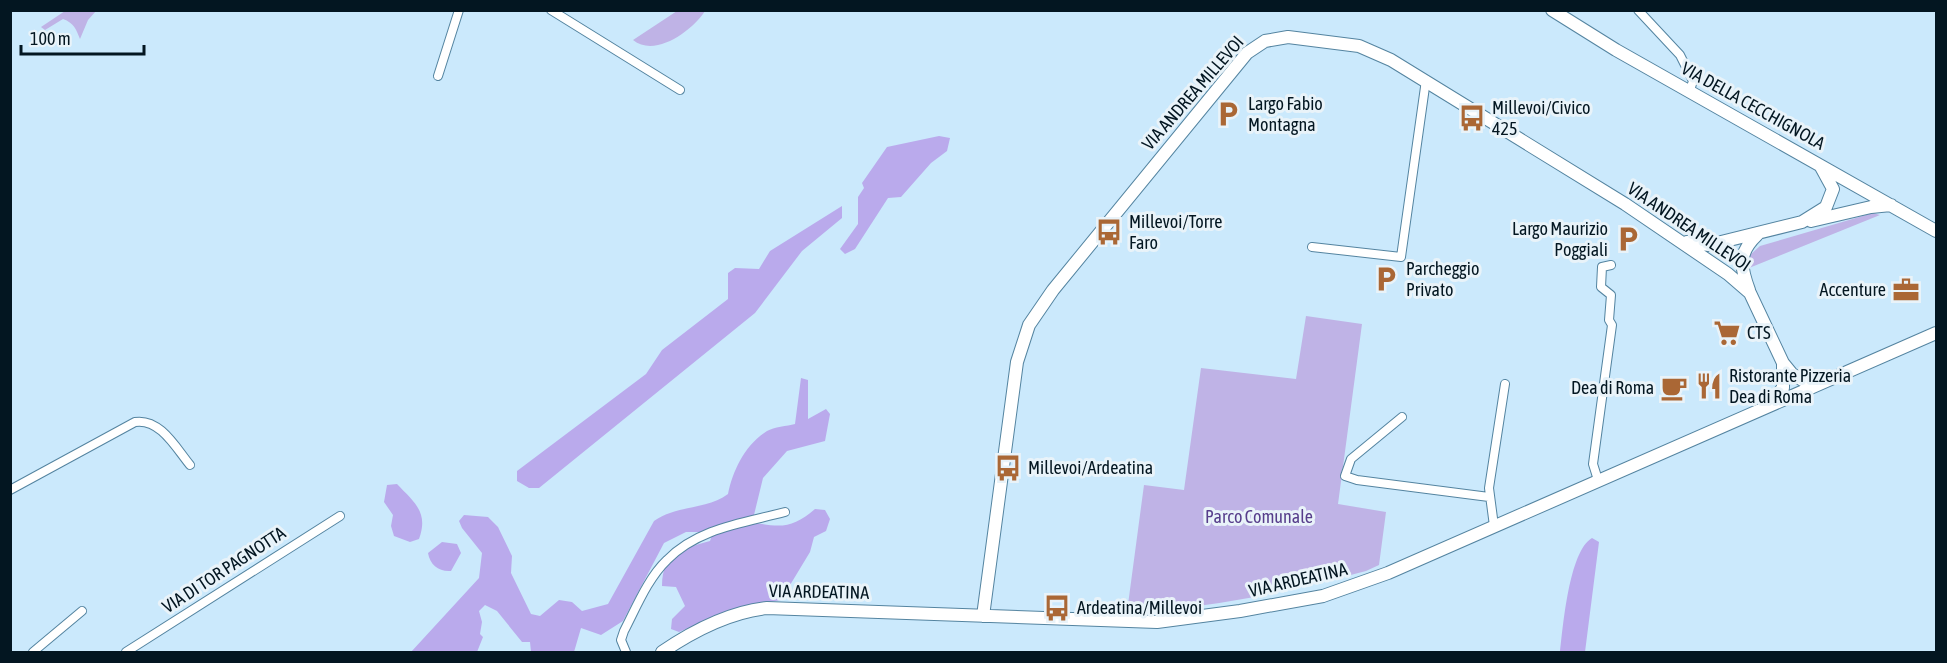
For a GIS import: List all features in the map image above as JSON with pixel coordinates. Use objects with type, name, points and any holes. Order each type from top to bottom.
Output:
[{"type":"main road","name":"VIA DELLA CECCHIGNOLA","points":[[1552,10],[1598,40],[1936,231]]},
{"type":"main road","name":"VIA ANDREA MILLEVOI","points":[[983,616],[1015,373],[1029,325],[1053,290],[1247,53],[1273,39],[1316,39],[1359,46],[1391,60],[1677,238],[1728,274],[1750,293],[1783,363]]},
{"type":"main road","points":[[1802,222],[1823,210],[1831,198],[1830,179],[1815,161]]},
{"type":"main road","points":[[1677,238],[1704,246],[1757,235],[1802,222],[1871,207],[1892,205]]},
{"type":"main road","points":[[1750,293],[1741,269],[1741,258],[1744,249],[1757,235]]},
{"type":"main road","name":"VIA ARDEATINA","points":[[662,652],[713,624],[743,612],[761,609],[1157,622],[1323,596],[1364,583],[1936,333]]},
{"type":"main road","points":[[1783,363],[1801,381],[1823,381]]},
{"type":"main road","points":[[1763,408],[1783,390],[1783,363]]},
{"type":"street","points":[[438,75],[459,10]]},
{"type":"street","points":[[551,10],[680,90]]},
{"type":"street","points":[[1638,10],[1685,62],[1693,81],[1690,90]]},
{"type":"street","points":[[1312,247],[1401,257],[1426,80]]},
{"type":"street","points":[[1598,480],[1593,468],[1612,325],[1609,320],[1611,295],[1601,287],[1600,279],[1602,267],[1611,265]]},
{"type":"street","points":[[1494,526],[1489,497],[1504,384]]},
{"type":"street","points":[[1402,417],[1351,459],[1345,476],[1357,480],[1489,497]]},
{"type":"street","points":[[10,490],[135,422],[145,420],[157,427],[190,465]]},
{"type":"street","points":[[626,652],[621,640],[624,631],[667,559],[703,535],[785,512]]},
{"type":"street","name":"VIA DI TOR PAGNOTTA","points":[[126,652],[339,516]]},
{"type":"street","points":[[33,652],[82,611]]},
{"type":"green space","points":[[65,11],[96,11],[88,20],[80,39],[70,22],[63,19],[45,30],[41,27]]},
{"type":"green space","points":[[677,11],[705,11],[682,34],[672,40],[652,46],[642,45],[633,40]]},
{"type":"green space","points":[[1873,213],[1880,215],[1749,268],[1750,255],[1760,246]]},
{"type":"green space","name":"Parco Comunale","points":[[1306,316],[1362,324],[1338,504],[1386,512],[1379,565],[1366,571],[1276,593],[1189,607],[1127,612],[1144,485],[1184,490],[1201,368],[1296,379]]},
{"type":"shaded area","points":[[939,136],[950,138],[947,151],[931,163],[901,197],[888,198],[855,249],[845,254],[840,249],[858,224],[858,197],[864,188],[862,183],[887,147]]},
{"type":"shaded area","points":[[842,206],[842,218],[802,251],[755,313],[539,488],[529,488],[517,481],[517,471],[646,374],[662,350],[728,299],[728,273],[735,268],[759,269],[770,251]]},
{"type":"shaded area","points":[[801,378],[808,380],[808,419],[826,409],[830,414],[825,441],[787,451],[763,478],[754,515],[756,523],[781,526],[794,523],[815,509],[825,510],[830,519],[826,531],[814,537],[810,552],[781,600],[739,607],[679,632],[671,629],[672,619],[685,606],[676,587],[662,586],[666,565],[675,554],[682,550],[710,541],[713,532],[686,532],[664,543],[623,621],[601,635],[581,628],[574,652],[531,652],[530,642],[522,642],[497,611],[485,605],[479,611],[482,622],[480,634],[483,637],[477,652],[411,652],[479,578],[482,553],[462,528],[459,521],[464,515],[488,517],[498,527],[512,556],[511,573],[531,614],[540,616],[559,600],[572,602],[582,611],[608,604],[654,521],[672,512],[711,503],[728,494],[737,467],[752,443],[767,431],[795,424]]},
{"type":"shaded area","points":[[397,484],[414,502],[421,514],[422,530],[419,539],[410,542],[394,536],[391,526],[393,515],[384,502],[387,485]]},
{"type":"shaded area","points":[[1592,538],[1599,542],[1585,652],[1560,652],[1568,590],[1578,558],[1584,546]]},
{"type":"shaded area","points":[[442,542],[457,544],[461,553],[451,571],[439,569],[429,557],[428,553]]},
{"type":"place","name":"Largo Fabio Montagna","points":[[1228,114]]},
{"type":"place","name":"Millevoi/Civico 425","points":[[1472,118]]},
{"type":"place","name":"Millevoi/Torre Faro","points":[[1109,232]]},
{"type":"place","name":"Largo Maurizio Poggiali","points":[[1628,239]]},
{"type":"place","name":"Parcheggio Privato","points":[[1386,279]]},
{"type":"place","name":"Accenture","points":[[1906,290]]},
{"type":"place","name":"CTS","points":[[1727,333]]},
{"type":"place","name":"Ristorante Pizzeria Dea di Roma","points":[[1709,386]]},
{"type":"place","name":"Dea di Roma","points":[[1674,388]]},
{"type":"place","name":"Millevoi/Ardeatina","points":[[1008,468]]},
{"type":"place","name":"Ardeatina/Millevoi","points":[[1057,608]]}]
